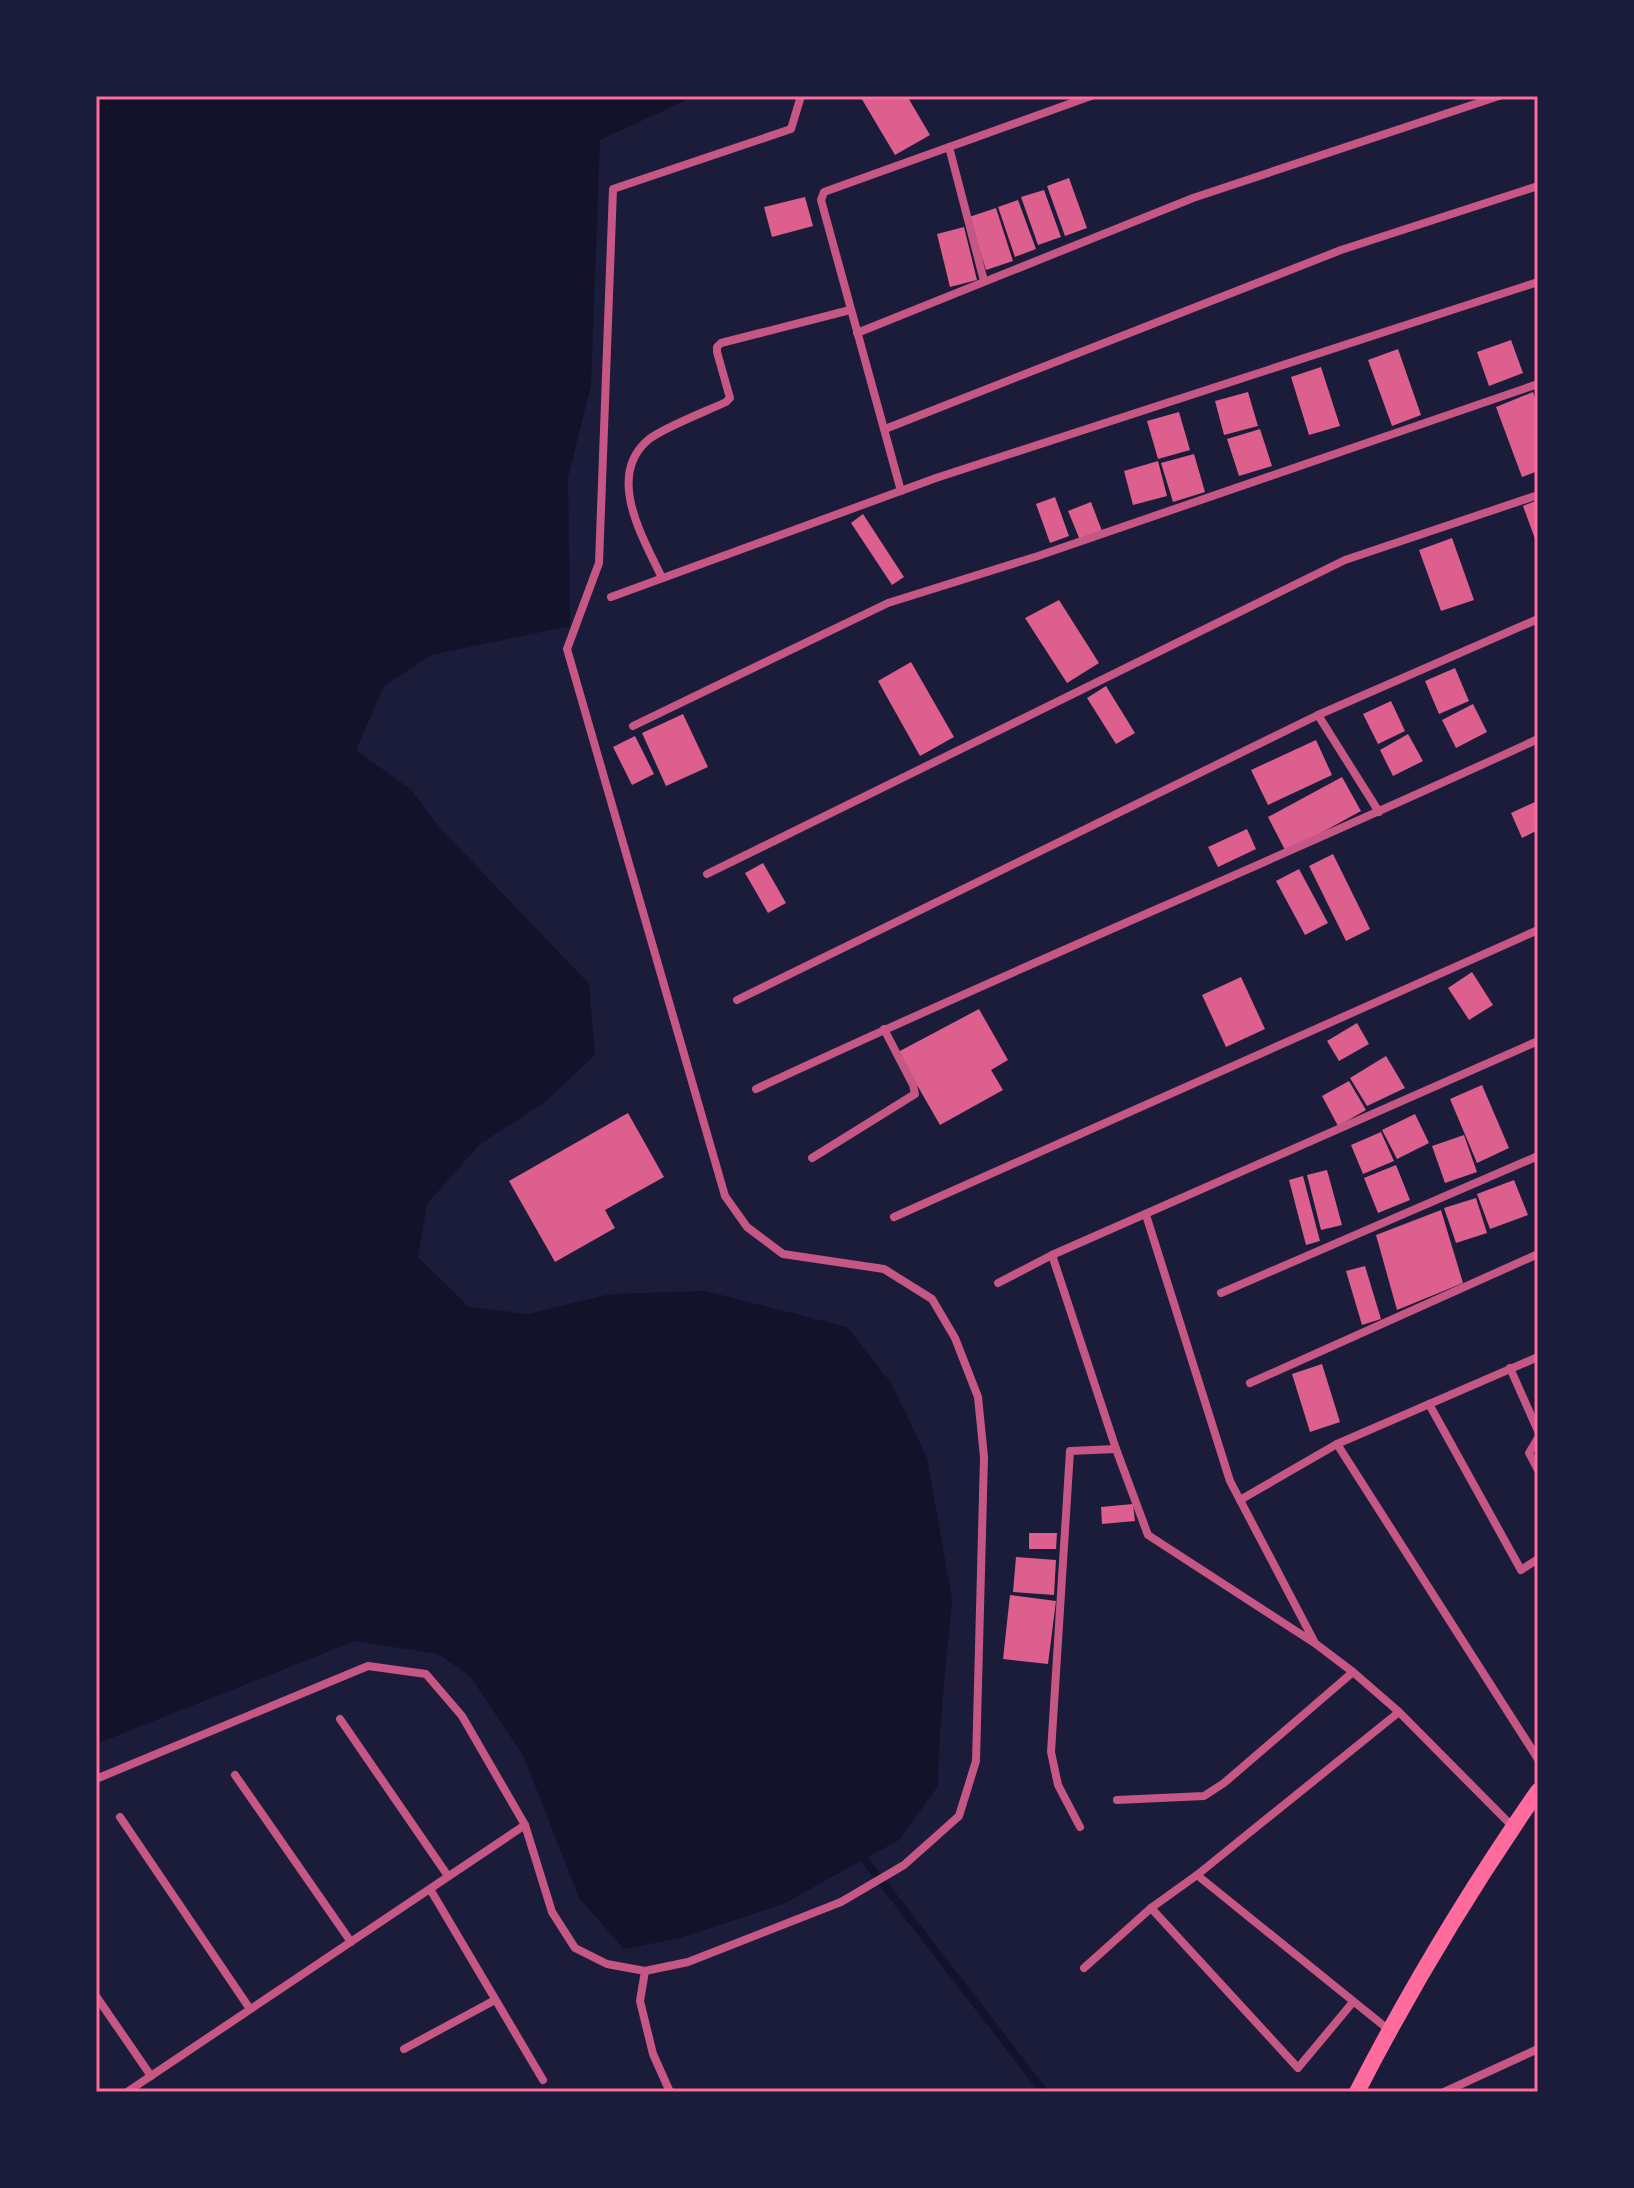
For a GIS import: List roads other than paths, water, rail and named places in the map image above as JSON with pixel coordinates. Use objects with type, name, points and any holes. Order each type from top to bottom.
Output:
[{"type":"main road","points":[[1357,2092],[1389,2030],[1538,1791]]},
{"type":"street","points":[[96,1779],[368,1666],[426,1674],[462,1716],[525,1825],[552,1912],[575,1948],[607,1964],[645,1971],[688,1962],[841,1902],[896,1870],[959,1816],[976,1761],[984,1457],[978,1397],[955,1338],[932,1299],[884,1269],[783,1254],[747,1227],[725,1196],[567,649],[599,563],[613,189],[791,129],[801,96]]},
{"type":"street","points":[[901,491],[821,200],[824,192],[1075,98],[1091,96]]},
{"type":"street","points":[[857,333],[1193,198],[1499,96]]},
{"type":"street","points":[[949,147],[984,281]]},
{"type":"street","points":[[885,429],[1341,250],[1538,186]]},
{"type":"street","points":[[611,597],[901,491],[1538,282]]},
{"type":"street","points":[[662,578],[631,512],[628,478],[637,452],[649,439],[730,398],[717,352],[721,343],[850,310]]},
{"type":"street","points":[[633,726],[888,603],[1038,556],[1538,384]]},
{"type":"street","points":[[707,874],[1345,560],[1538,495]]},
{"type":"street","points":[[737,1000],[1318,715],[1538,619]]},
{"type":"street","points":[[1318,715],[1379,812]]},
{"type":"street","points":[[756,1089],[884,1029],[1538,739]]},
{"type":"street","points":[[894,1217],[1538,930]]},
{"type":"street","points":[[812,1158],[915,1094],[884,1029]]},
{"type":"street","points":[[998,1283],[1052,1255],[1538,1041]]},
{"type":"street","points":[[1221,1293],[1538,1156]]},
{"type":"street","points":[[1146,1215],[1230,1481],[1316,1644]]},
{"type":"street","points":[[1250,1383],[1538,1254]]},
{"type":"street","points":[[1052,1255],[1148,1535],[1316,1644],[1353,1672],[1399,1712],[1513,1827]]},
{"type":"street","points":[[1240,1500],[1337,1444],[1538,1357]]},
{"type":"street","points":[[1510,1368],[1538,1431]]},
{"type":"street","points":[[1429,1404],[1521,1570],[1538,1559]]},
{"type":"street","points":[[1538,1438],[1529,1453],[1538,1470]]},
{"type":"street","points":[[1337,1444],[1538,1759]]},
{"type":"street","points":[[1080,1827],[1058,1785],[1051,1752],[1070,1451],[1116,1449]]},
{"type":"street","points":[[1117,1800],[1204,1796],[1224,1783],[1353,1672]]},
{"type":"street","points":[[1084,1968],[1151,1908],[1197,1875],[1399,1712]]},
{"type":"street","points":[[340,1719],[448,1876]]},
{"type":"street","points":[[235,1775],[351,1942]]},
{"type":"street","points":[[120,1817],[250,2009]]},
{"type":"street","points":[[127,2092],[525,1825]]},
{"type":"street","points":[[1197,1875],[1389,2030]]},
{"type":"street","points":[[430,1889],[543,2080]]},
{"type":"street","points":[[1151,1908],[1298,2068],[1353,2002]]},
{"type":"street","points":[[645,1971],[640,2001],[653,2054],[670,2092]]},
{"type":"street","points":[[96,1996],[151,2076]]},
{"type":"street","points":[[404,2049],[495,2000]]},
{"type":"street","points":[[1444,2092],[1538,2049]]},
{"type":"waterway","points":[[859,1852],[1044,2092]]}]
